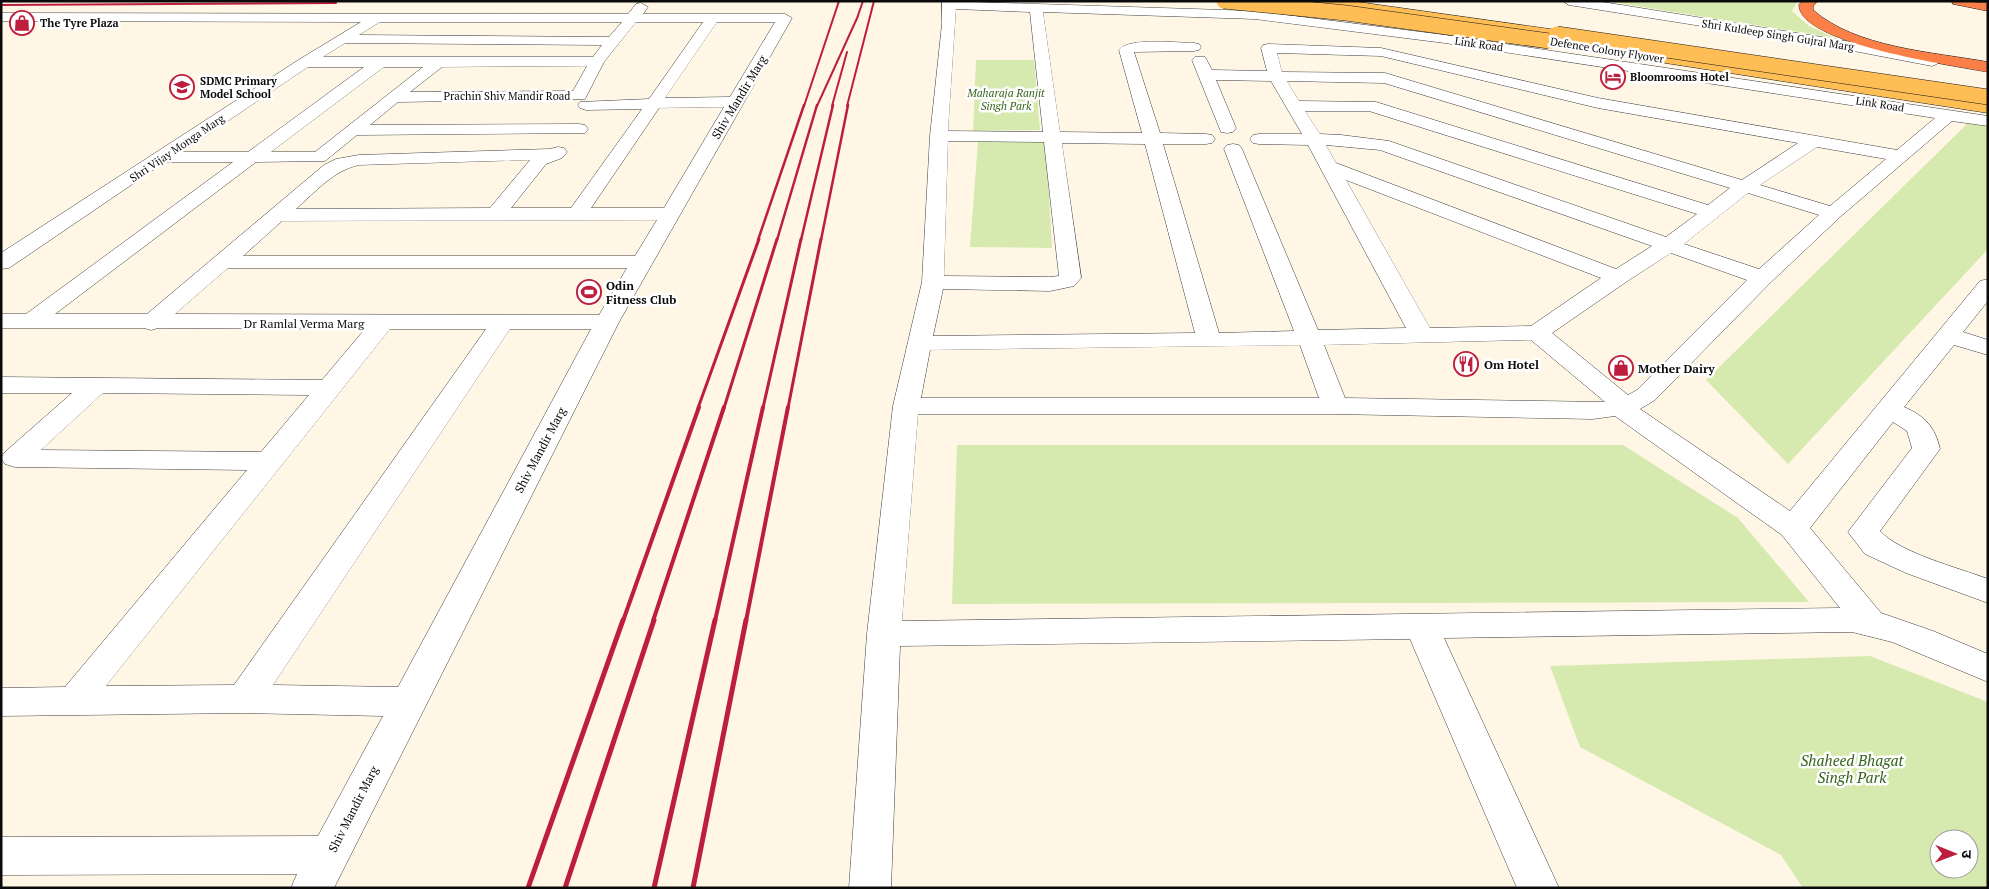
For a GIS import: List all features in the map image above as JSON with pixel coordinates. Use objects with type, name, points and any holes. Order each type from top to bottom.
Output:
[{"type":"highway","points":[[1812,1],[1806,5],[1806,11],[1811,18],[1839,33],[1888,48],[1988,68]]},
{"type":"highway","points":[[1958,1],[1988,7]]},
{"type":"main road","name":"Defence Colony Flyover","points":[[1224,1],[1408,20],[1988,108]]},
{"type":"main road","name":"Defence Colony Flyover","points":[[1321,1],[1422,14],[1988,97]]},
{"type":"street","name":"Shri Kuldeep Singh Gujral Marg","points":[[1569,1],[1988,68]]},
{"type":"street","name":"Link Road","points":[[948,3],[1036,8],[1256,15],[1408,35],[1988,121]]},
{"type":"street","points":[[870,888],[884,634],[906,406],[933,282],[939,136],[949,24],[948,3]]},
{"type":"street","points":[[933,282],[1050,284],[1066,281],[1070,278],[1036,8]]},
{"type":"street","points":[[1,17],[378,17],[640,9],[711,13],[654,103],[577,214]]},
{"type":"street","name":"Prachin Shiv Mandir Road","points":[[394,97],[582,100],[597,61],[640,9]]},
{"type":"street","points":[[1179,12],[1206,75],[1241,135],[1309,338],[1328,385],[1334,406]]},
{"type":"street","name":"Shiv Mandir Marg","points":[[321,871],[607,322],[783,19],[711,13]]},
{"type":"street","name":"Shri Vijay Monga Marg","points":[[1,263],[305,62],[378,17]]},
{"type":"street","points":[[16,31],[46,18]]},
{"type":"street","points":[[1258,25],[1268,48],[1276,76],[1330,167],[1422,335]]},
{"type":"street","points":[[1268,48],[1381,52],[1406,49],[1408,35]]},
{"type":"street","points":[[343,38],[614,41]]},
{"type":"street","points":[[30,322],[253,158],[374,62],[398,39]]},
{"type":"street","points":[[1194,47],[1133,47],[1126,50],[1209,340]]},
{"type":"street","points":[[1381,52],[1385,78]]},
{"type":"street","points":[[1381,52],[1598,103],[1900,156]]},
{"type":"street","points":[[305,62],[597,61]]},
{"type":"street","points":[[164,157],[319,158],[438,62]]},
{"type":"street","points":[[1206,75],[1385,78],[1833,213]]},
{"type":"street","points":[[579,128],[576,122],[582,100],[654,103],[736,102]]},
{"type":"street","points":[[1294,106],[1370,106],[1495,147],[1711,212]]},
{"type":"street","points":[[906,406],[1334,406],[1593,410],[1624,407],[1646,396],[1762,278],[1833,213],[1949,115]]},
{"type":"street","points":[[353,130],[579,128]]},
{"type":"street","points":[[495,215],[540,160],[556,154],[579,128]]},
{"type":"street","points":[[939,136],[1206,139],[1214,144],[1241,135],[1363,142],[1406,152],[1762,278]]},
{"type":"street","points":[[921,343],[1209,340],[1537,333],[1618,277],[1669,245],[1744,186],[1814,141]]},
{"type":"street","points":[[151,323],[276,215],[331,169],[342,163],[366,160],[556,154]]},
{"type":"street","points":[[1330,167],[1618,277]]},
{"type":"street","points":[[276,215],[670,214]]},
{"type":"street","points":[[222,262],[641,262]]},
{"type":"street","points":[[1793,528],[1988,286]]},
{"type":"street","name":"Dr Ramlal Verma Marg","points":[[1,322],[607,322]]},
{"type":"street","points":[[244,699],[503,322]]},
{"type":"street","points":[[75,700],[382,323]]},
{"type":"street","points":[[1537,333],[1624,407],[1793,528],[1869,622]]},
{"type":"street","points":[[1948,335],[1988,348]]},
{"type":"street","points":[[1,385],[330,388]]},
{"type":"street","points":[[6,462],[96,385]]},
{"type":"street","points":[[1888,410],[1917,424],[1923,433],[1926,449],[1863,532],[1876,546],[1917,565],[1988,591]]},
{"type":"street","points":[[6,462],[270,461]]},
{"type":"street","points":[[884,634],[1852,620],[1869,622],[1890,628],[1988,669]]},
{"type":"street","points":[[1422,627],[1538,888]]},
{"type":"street","points":[[1,702],[244,699],[409,702]]},
{"type":"street","points":[[1,856],[321,871]]},
{"type":"green space","points":[[1605,1],[1798,1],[1792,11],[1809,26],[1836,38]]},
{"type":"green space","name":"Maharaja Ranjit Singh Park","points":[[976,60],[1034,60],[1040,130],[973,131]]},
{"type":"green space","points":[[1971,120],[1988,123],[1988,249],[1788,464],[1706,380]]},
{"type":"green space","points":[[978,141],[1046,142],[1052,248],[970,247]]},
{"type":"green space","points":[[957,445],[1623,445],[1738,518],[1809,602],[952,604]]},
{"type":"green space","name":"Shaheed Bhagat Singh Park","points":[[1870,656],[1988,702],[1988,888],[1803,888],[1781,855],[1580,747],[1550,666]]},
{"type":"railway","points":[[804,106],[839,1]]},
{"type":"railway","points":[[857,18],[863,1]]},
{"type":"railway","points":[[847,106],[874,1]]},
{"type":"railway","points":[[1,5],[336,3]]},
{"type":"railway","points":[[817,106],[857,18]]},
{"type":"railway","points":[[832,106],[847,52]]},
{"type":"railway","points":[[758,240],[804,105]]},
{"type":"railway","points":[[777,240],[817,105]]},
{"type":"railway","points":[[801,240],[833,105]]},
{"type":"railway","points":[[821,240],[848,105]]},
{"type":"railway","points":[[698,408],[759,239]]},
{"type":"railway","points":[[724,408],[777,239]]},
{"type":"railway","points":[[763,408],[801,239]]},
{"type":"railway","points":[[788,408],[821,239]]},
{"type":"railway","points":[[623,621],[699,407]]},
{"type":"railway","points":[[653,621],[724,407]]},
{"type":"railway","points":[[715,621],[763,407]]},
{"type":"railway","points":[[746,621],[788,407]]},
{"type":"railway","points":[[528,888],[623,620]]},
{"type":"railway","points":[[565,888],[654,620]]},
{"type":"railway","points":[[654,888],[715,620]]},
{"type":"railway","points":[[693,888],[746,620]]},
{"type":"place","name":"The Tyre Plaza","points":[[22,23]]},
{"type":"place","name":"Bloomrooms Hotel","points":[[1613,77]]},
{"type":"place","name":"SDMC Primary Model School","points":[[182,87]]},
{"type":"place","name":"Odin Fitness Club","points":[[589,292]]},
{"type":"place","name":"Om Hotel","points":[[1466,364]]},
{"type":"place","name":"Mother Dairy","points":[[1621,368]]}]
